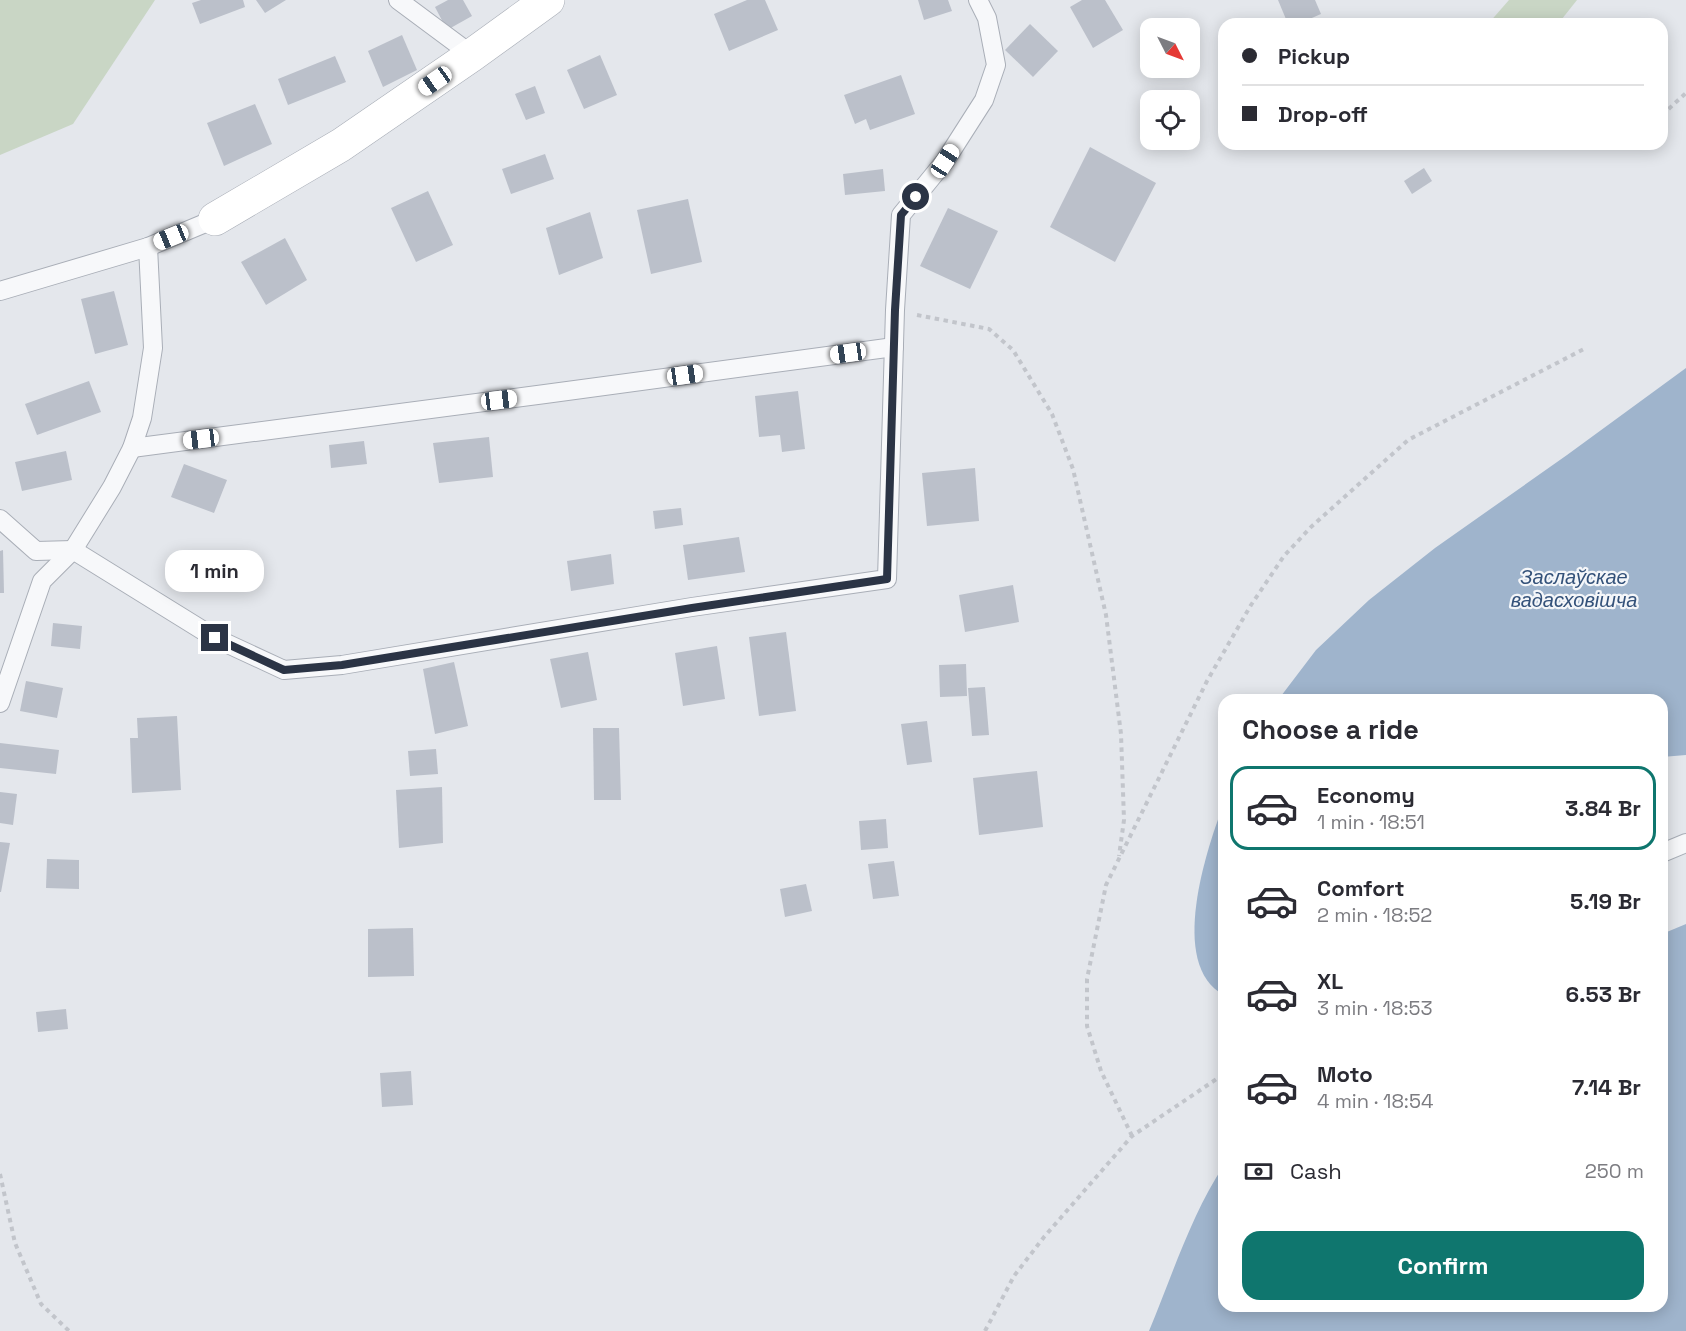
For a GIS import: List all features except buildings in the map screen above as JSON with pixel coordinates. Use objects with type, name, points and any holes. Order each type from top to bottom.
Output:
[{"type":"street","points":[[215,219],[341,145],[548,0]]},
{"type":"lane","points":[[398,0],[472,55]]},
{"type":"lane","points":[[0,519],[36,551],[73,550],[215,638],[284,670],[342,665],[887,579],[895,310],[901,215],[945,161],[984,100],[996,65],[987,18],[978,0]]},
{"type":"lane","points":[[0,291],[148,247],[215,219]]},
{"type":"lane","points":[[0,703],[42,581],[73,550],[112,488],[132,448],[142,418],[153,348],[148,247]]},
{"type":"lane","points":[[132,448],[894,346]]},
{"type":"lane","points":[[1668,850],[1686,843]]},
{"type":"path","points":[[1668,110],[1686,93]]},
{"type":"path","points":[[895,310],[989,329],[1013,350],[1052,414],[1072,469],[1106,615],[1121,734],[1124,820],[1119,860]]},
{"type":"path","points":[[1132,1136],[1101,1071],[1087,1026],[1087,980],[1106,885],[1223,652],[1257,595],[1284,556],[1311,527],[1408,440],[1584,349]]},
{"type":"path","points":[[986,1331],[1014,1276],[1044,1237],[1132,1136],[1218,1078]]},
{"type":"path","points":[[0,1174],[15,1243],[41,1304],[69,1331]]},
{"type":"green space","points":[[0,0],[155,0],[73,124],[0,155]]},
{"type":"green space","points":[[1509,0],[1577,0],[1563,18],[1493,18]]},
{"type":"water","name":"Заслаўскае вадасховішча","points":[[1686,368],[1686,755],[1668,756],[1668,694],[1283,694],[1316,650],[1369,600],[1435,548]]},
{"type":"water","points":[[1218,821],[1218,990],[1207,980],[1198,959],[1194,933],[1196,905],[1209,848]]},
{"type":"water","points":[[1686,924],[1686,1331],[1149,1331],[1192,1225],[1218,1174],[1218,1312],[1668,1312],[1668,932]]},
{"type":"route","points":[[215,638],[284,670],[342,665],[887,579],[895,310],[901,215],[916,197]]}]
